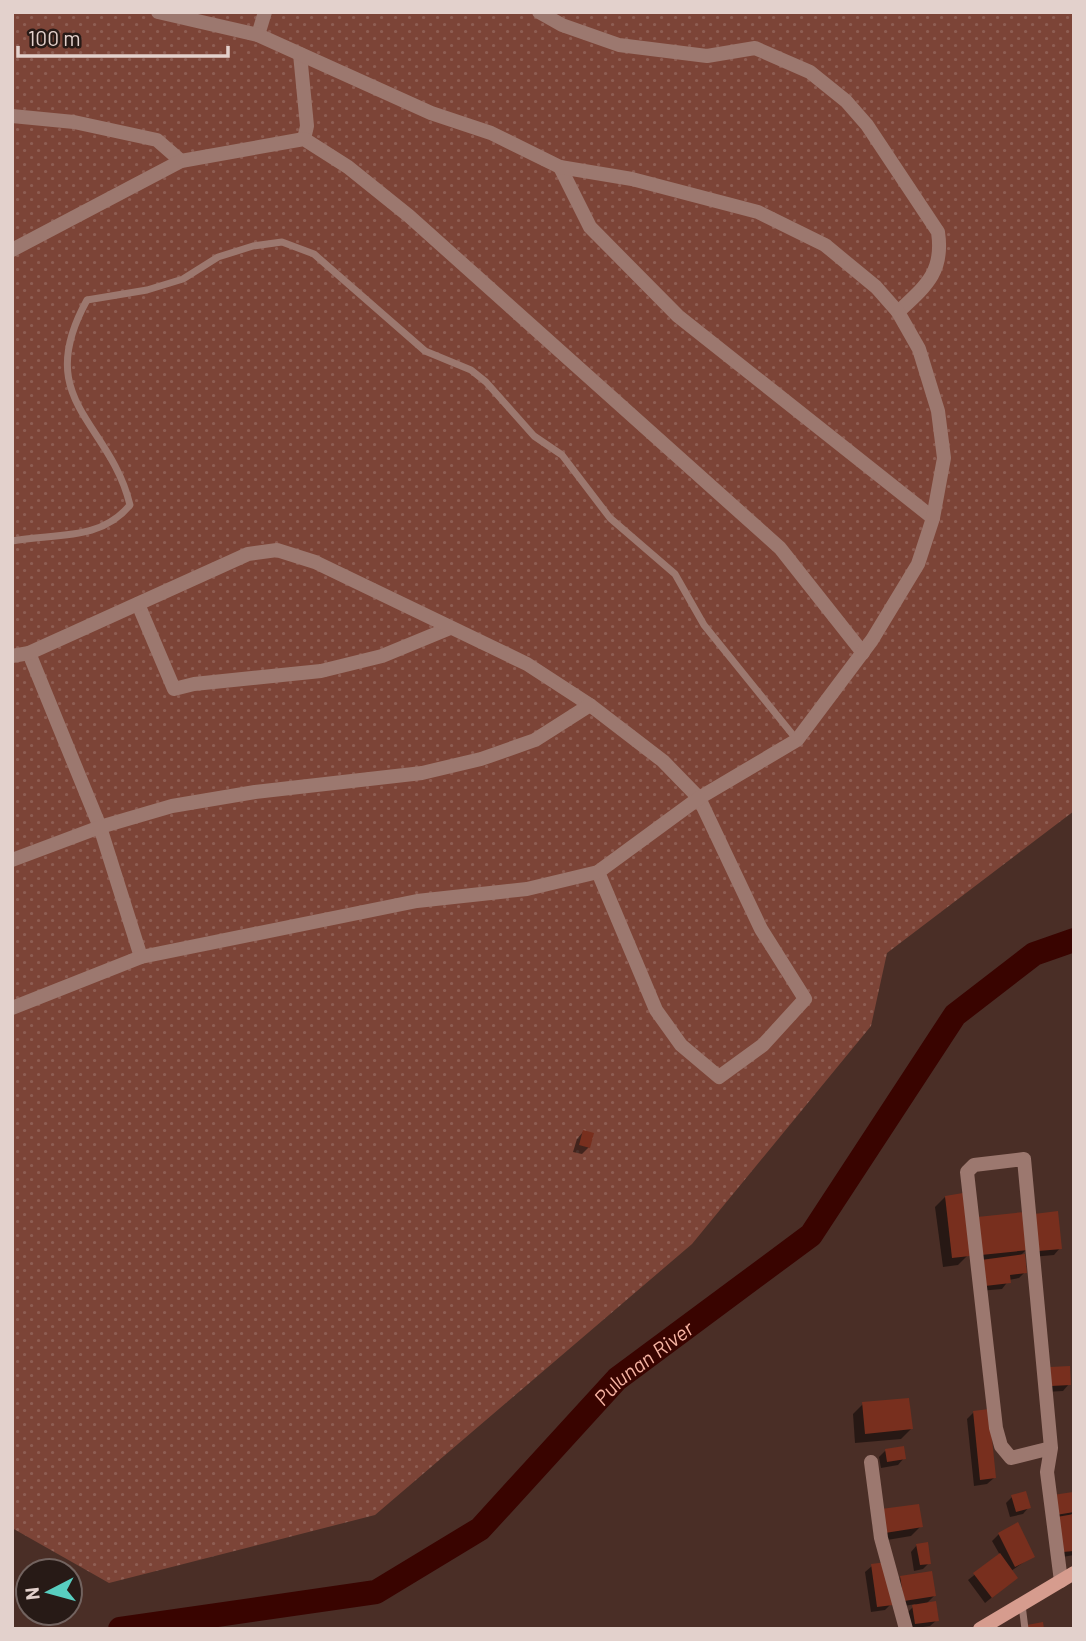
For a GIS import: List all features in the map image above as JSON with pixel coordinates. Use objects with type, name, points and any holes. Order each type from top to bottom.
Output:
[{"type":"main road","points":[[982,1628],[1067,1577]]},
{"type":"street","points":[[12,1008],[141,957],[417,901],[527,889],[598,872],[699,799],[797,740],[863,653],[918,564],[933,518],[944,458],[938,411],[919,349],[898,312],[876,287],[825,245],[758,212],[632,179],[560,167],[491,133],[431,113],[258,35],[158,12]]},
{"type":"street","points":[[258,35],[265,12]]},
{"type":"street","points":[[539,12],[562,25],[619,45],[707,55],[755,48],[810,72],[846,101],[867,125],[938,232],[941,252],[933,276],[898,312]]},
{"type":"street","points":[[300,54],[307,126],[304,139]]},
{"type":"street","points":[[12,116],[74,122],[158,140],[181,161]]},
{"type":"street","points":[[12,250],[181,161],[304,139],[348,167],[409,216],[780,548],[863,653]]},
{"type":"street","points":[[560,167],[590,227],[678,316],[933,518]]},
{"type":"street","points":[[12,656],[29,653],[248,554],[277,550],[315,562],[527,664],[590,705],[663,761],[699,799],[761,929],[805,999],[763,1045],[719,1077],[681,1045],[656,1010],[598,872]]},
{"type":"street","points":[[138,604],[174,689],[194,684],[321,671],[382,656],[450,628]]},
{"type":"street","points":[[29,653],[100,827],[141,957]]},
{"type":"street","points":[[12,860],[100,827],[172,806],[255,792],[422,774],[481,760],[535,740],[590,705]]},
{"type":"street","points":[[1051,1448],[1011,1458],[1001,1446],[996,1428],[967,1172],[974,1165],[1024,1159],[1051,1448],[1047,1472],[1067,1577]]},
{"type":"street","points":[[871,1462],[881,1538],[906,1629]]},
{"type":"lane","points":[[12,541],[60,537],[99,529],[121,517],[130,505],[123,477],[80,413],[67,375],[72,328],[87,300],[147,290],[183,279],[218,257],[253,246],[282,242],[314,254],[425,351],[471,370],[486,382],[534,436],[562,455],[610,518],[675,575],[704,625],[797,740]]},
{"type":"lane","points":[[1021,1604],[1025,1629]]},
{"type":"shaded area","points":[[12,12],[1074,12],[1074,811],[887,953],[871,1026],[692,1244],[375,1515],[109,1583],[84,1569],[84,1557],[63,1557],[12,1528]]},
{"type":"building","points":[[583,1130],[594,1133],[590,1148],[579,1145]]},
{"type":"building","points":[[963,1193],[970,1256],[952,1258],[945,1196]]},
{"type":"building","points":[[1058,1211],[1062,1249],[1038,1251],[1034,1214]]},
{"type":"building","points":[[1024,1212],[1029,1250],[981,1255],[977,1217]]},
{"type":"building","points":[[1025,1254],[1027,1273],[1010,1275],[1011,1283],[985,1286],[981,1260]]},
{"type":"building","points":[[1070,1366],[1071,1385],[1051,1386],[1050,1367]]},
{"type":"building","points":[[909,1398],[913,1429],[865,1434],[862,1402]]},
{"type":"building","points":[[989,1409],[996,1478],[980,1480],[973,1411]]},
{"type":"building","points":[[904,1446],[906,1459],[887,1462],[885,1449]]},
{"type":"building","points":[[1026,1491],[1031,1508],[1016,1512],[1011,1495]]},
{"type":"building","points":[[1073,1492],[1074,1512],[1056,1515],[1053,1495]]},
{"type":"building","points":[[919,1504],[923,1527],[885,1533],[881,1509]]},
{"type":"building","points":[[1074,1514],[1074,1551],[1063,1552],[1057,1517]]},
{"type":"building","points":[[1018,1522],[1035,1557],[1015,1567],[998,1533]]},
{"type":"building","points":[[928,1542],[931,1564],[920,1565],[916,1544]]},
{"type":"building","points":[[1000,1553],[1018,1578],[992,1598],[973,1573]]},
{"type":"building","points":[[887,1562],[893,1605],[877,1607],[871,1564]]},
{"type":"building","points":[[932,1571],[936,1596],[904,1601],[900,1576]]},
{"type":"building","points":[[936,1601],[939,1621],[915,1624],[912,1605]]},
{"type":"building","points":[[1043,1622],[1044,1629],[1028,1629],[1027,1625]]},
{"type":"waterway","name":"Pulunan River","points":[[120,1629],[376,1592],[480,1529],[617,1379],[811,1235],[955,1015],[1034,954],[1074,940]]}]
